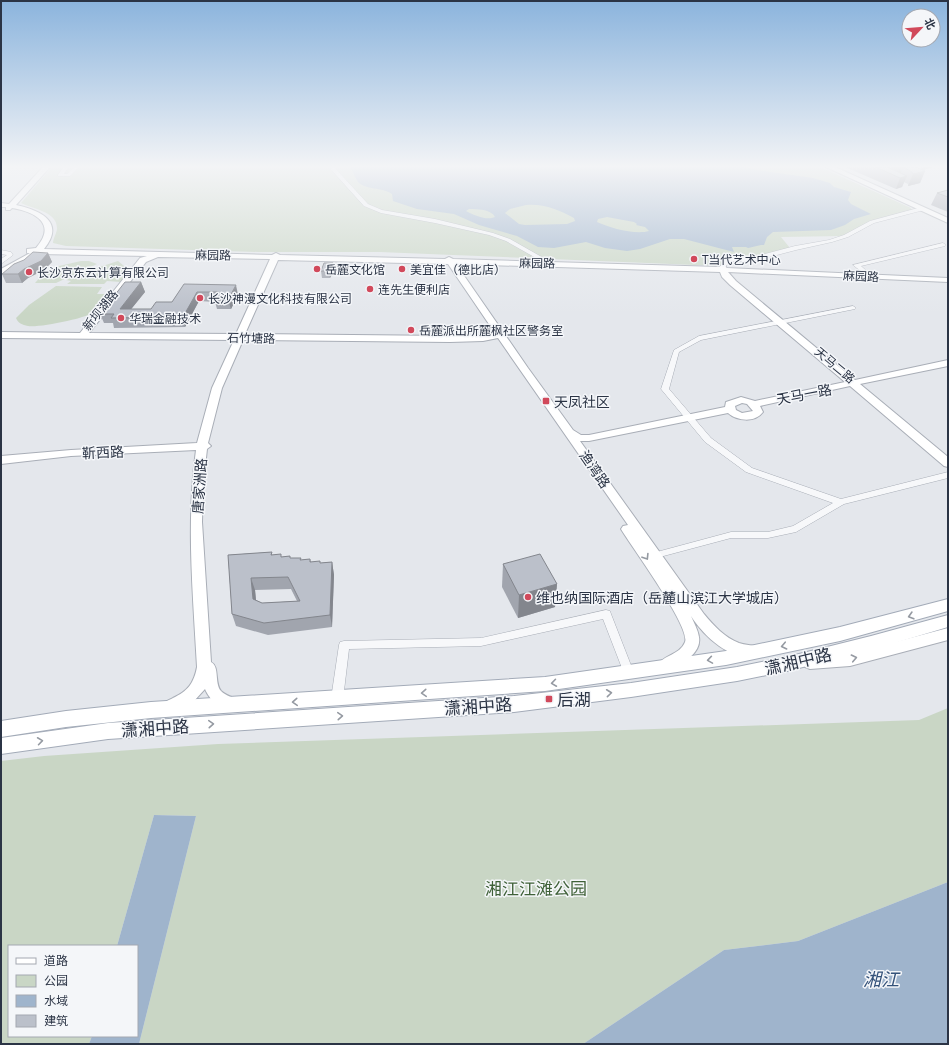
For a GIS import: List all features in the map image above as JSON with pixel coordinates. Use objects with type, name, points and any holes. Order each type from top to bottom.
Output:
[{"type":"main road","points":[[1,269],[34,250],[41,235],[42,229],[40,223],[30,216]]},
{"type":"main road","points":[[41,216],[49,225],[47,245],[59,250]]},
{"type":"main road","points":[[937,216],[947,220]]},
{"type":"main road","points":[[938,216],[947,220]]},
{"type":"main road","points":[[24,260],[48,238]]},
{"type":"main road","name":"麻园路","points":[[34,250],[276,259],[546,262],[707,269],[727,272],[733,277],[736,273],[747,270],[948,279]]},
{"type":"main road","points":[[1,272],[39,254],[59,250]]},
{"type":"main road","name":"麻园路","points":[[59,250],[129,254],[261,257],[269,260],[295,257],[426,261],[546,262],[727,272],[867,274],[948,279]]},
{"type":"main road","name":"新坝湖路","points":[[85,331],[141,260],[138,255],[129,254]]},
{"type":"main road","name":"新坝湖路","points":[[85,331],[143,260],[148,257],[164,254]]},
{"type":"main road","name":"唐家洲路","points":[[163,710],[196,691],[202,679],[204,667],[196,522],[199,461],[217,388],[242,337],[276,259]]},
{"type":"main road","name":"渔湾路","points":[[447,260],[486,322],[497,334],[502,347],[633,537],[691,629],[693,640],[686,651],[672,662],[653,669]]},
{"type":"main road","points":[[426,261],[443,265],[457,276],[464,266],[479,262]]},
{"type":"main road","points":[[727,272],[781,322],[948,463]]},
{"type":"main road","name":"渔湾路","points":[[457,276],[656,555],[698,618],[714,635],[724,642],[739,649],[762,651]]},
{"type":"main road","points":[[474,338],[486,331],[486,322]]},
{"type":"main road","name":"石竹塘路","points":[[1,334],[66,333],[85,331],[101,333],[242,337],[474,338],[497,334]]},
{"type":"main road","name":"石竹塘路","points":[[1,334],[85,331],[242,337]]},
{"type":"main road","points":[[474,338],[494,341],[502,347]]},
{"type":"main road","name":"天马一路","points":[[755,406],[948,365]]},
{"type":"main road","name":"天马二路","points":[[857,385],[948,458]]},
{"type":"main road","name":"天马一路","points":[[587,458],[586,449],[593,443],[732,411],[744,417],[753,416],[758,412],[755,406],[745,401],[736,401],[730,404],[732,411]]},
{"type":"main road","name":"天马一路","points":[[569,432],[579,438],[589,438],[691,420]]},
{"type":"main road","name":"唐家洲路","points":[[204,445],[200,496],[200,518],[210,685],[213,692],[221,701],[240,705]]},
{"type":"main road","name":"靳西路","points":[[1,461],[186,448],[204,445]]},
{"type":"main road","points":[[186,448],[194,452],[199,461]]},
{"type":"main road","name":"潇湘中路","points":[[1,729],[66,719],[163,710],[508,688],[629,673],[762,651],[858,630],[948,605]]},
{"type":"main road","name":"潇湘中路","points":[[1,746],[108,731],[514,704],[631,690],[736,674],[787,664],[871,643],[948,621]]},
{"type":"main road","points":[[787,664],[850,660],[948,634]]},
{"type":"street","points":[[407,216],[491,234],[508,240],[546,262]]},
{"type":"street","points":[[727,272],[727,259],[754,259],[837,239],[872,222],[896,216]]},
{"type":"street","points":[[867,274],[856,265],[943,245]]},
{"type":"street","points":[[1,252],[9,253],[10,255],[1,262]]},
{"type":"street","points":[[841,502],[748,470],[708,440],[665,389],[676,351],[699,338],[854,308]]},
{"type":"street","points":[[656,555],[732,535],[768,535],[796,529],[841,502],[948,475]]},
{"type":"street","points":[[337,699],[344,644],[481,642],[606,614],[629,673]]},
{"type":"green space","points":[[51,216],[891,216],[869,222],[842,236],[781,237],[790,248],[746,259],[726,258],[720,266],[380,252],[259,252],[66,246],[53,243],[57,228],[56,222]]},
{"type":"green space","points":[[81,261],[89,261],[97,264],[56,283],[35,283],[42,275],[54,271],[59,266]]},
{"type":"green space","points":[[118,261],[130,271],[121,282],[107,281],[104,284],[67,284],[71,281],[66,280],[87,271]]},
{"type":"green space","points":[[56,286],[102,287],[97,294],[110,294],[99,310],[84,317],[52,324],[34,326],[20,324],[16,318],[29,305]]},
{"type":"green space","name":"湘江江滩公园","points":[[948,708],[948,882],[798,941],[724,950],[583,1044],[139,1044],[196,816],[154,815],[117,945],[8,945],[8,1037],[92,1037],[89,1044],[1,1044],[1,761],[44,756],[218,744],[919,720]]},
{"type":"water","points":[[458,216],[477,216],[491,218],[495,217],[494,216],[509,216],[519,224],[525,225],[567,224],[575,221],[574,218],[570,216],[865,216],[854,219],[845,225],[831,230],[773,232],[767,237],[764,245],[748,248],[732,247],[734,252],[684,239],[670,239],[640,249],[627,251],[605,248],[586,242],[554,248],[538,247],[517,236],[479,225]],"holes":[[[607,217],[634,222],[637,224],[636,225],[645,227],[649,231],[637,232],[623,230],[597,222],[598,219]]]},
{"type":"water","points":[[154,815],[196,816],[139,1044],[89,1044],[92,1037],[138,1037],[138,945],[117,945]]},
{"type":"water","name":"湘江","points":[[948,882],[948,1044],[583,1044],[724,950],[798,941]]},
{"type":"building","points":[[33,252],[48,253],[41,261],[24,269],[18,274],[2,274],[14,264],[24,260]]},
{"type":"building","points":[[324,263],[333,263],[329,271],[321,271]]},
{"type":"building","points":[[125,282],[141,282],[120,309],[151,309],[156,302],[172,302],[184,284],[236,285],[228,300],[214,300],[218,292],[197,292],[183,317],[111,318],[114,314],[100,314]]},
{"type":"building","points":[[272,552],[271,555],[281,554],[281,557],[290,556],[290,558],[301,558],[300,560],[310,559],[310,562],[332,562],[330,615],[264,623],[232,614],[228,555]],"holes":[[[288,577],[300,601],[262,603],[253,599],[251,578]]]},
{"type":"building","points":[[540,554],[557,584],[519,595],[503,564]]},
{"type":"place","name":"T当代艺术中心","points":[[694,259]]},
{"type":"place","name":"岳麓文化馆","points":[[317,269]]},
{"type":"place","name":"美宜佳（德比店）","points":[[402,269]]},
{"type":"place","name":"长沙京东云计算有限公司","points":[[29,272]]},
{"type":"place","name":"连先生便利店","points":[[370,289]]},
{"type":"place","name":"长沙神漫文化科技有限公司","points":[[200,298]]},
{"type":"place","name":"华瑞金融技术","points":[[121,318]]},
{"type":"place","name":"岳麓派出所麓枫社区警务室","points":[[411,330]]},
{"type":"place","name":"天凤社区","points":[[546,401]]},
{"type":"place","name":"维也纳国际酒店（岳麓山滨江大学城店）","points":[[528,597]]},
{"type":"place","name":"后湖","points":[[549,699]]}]
